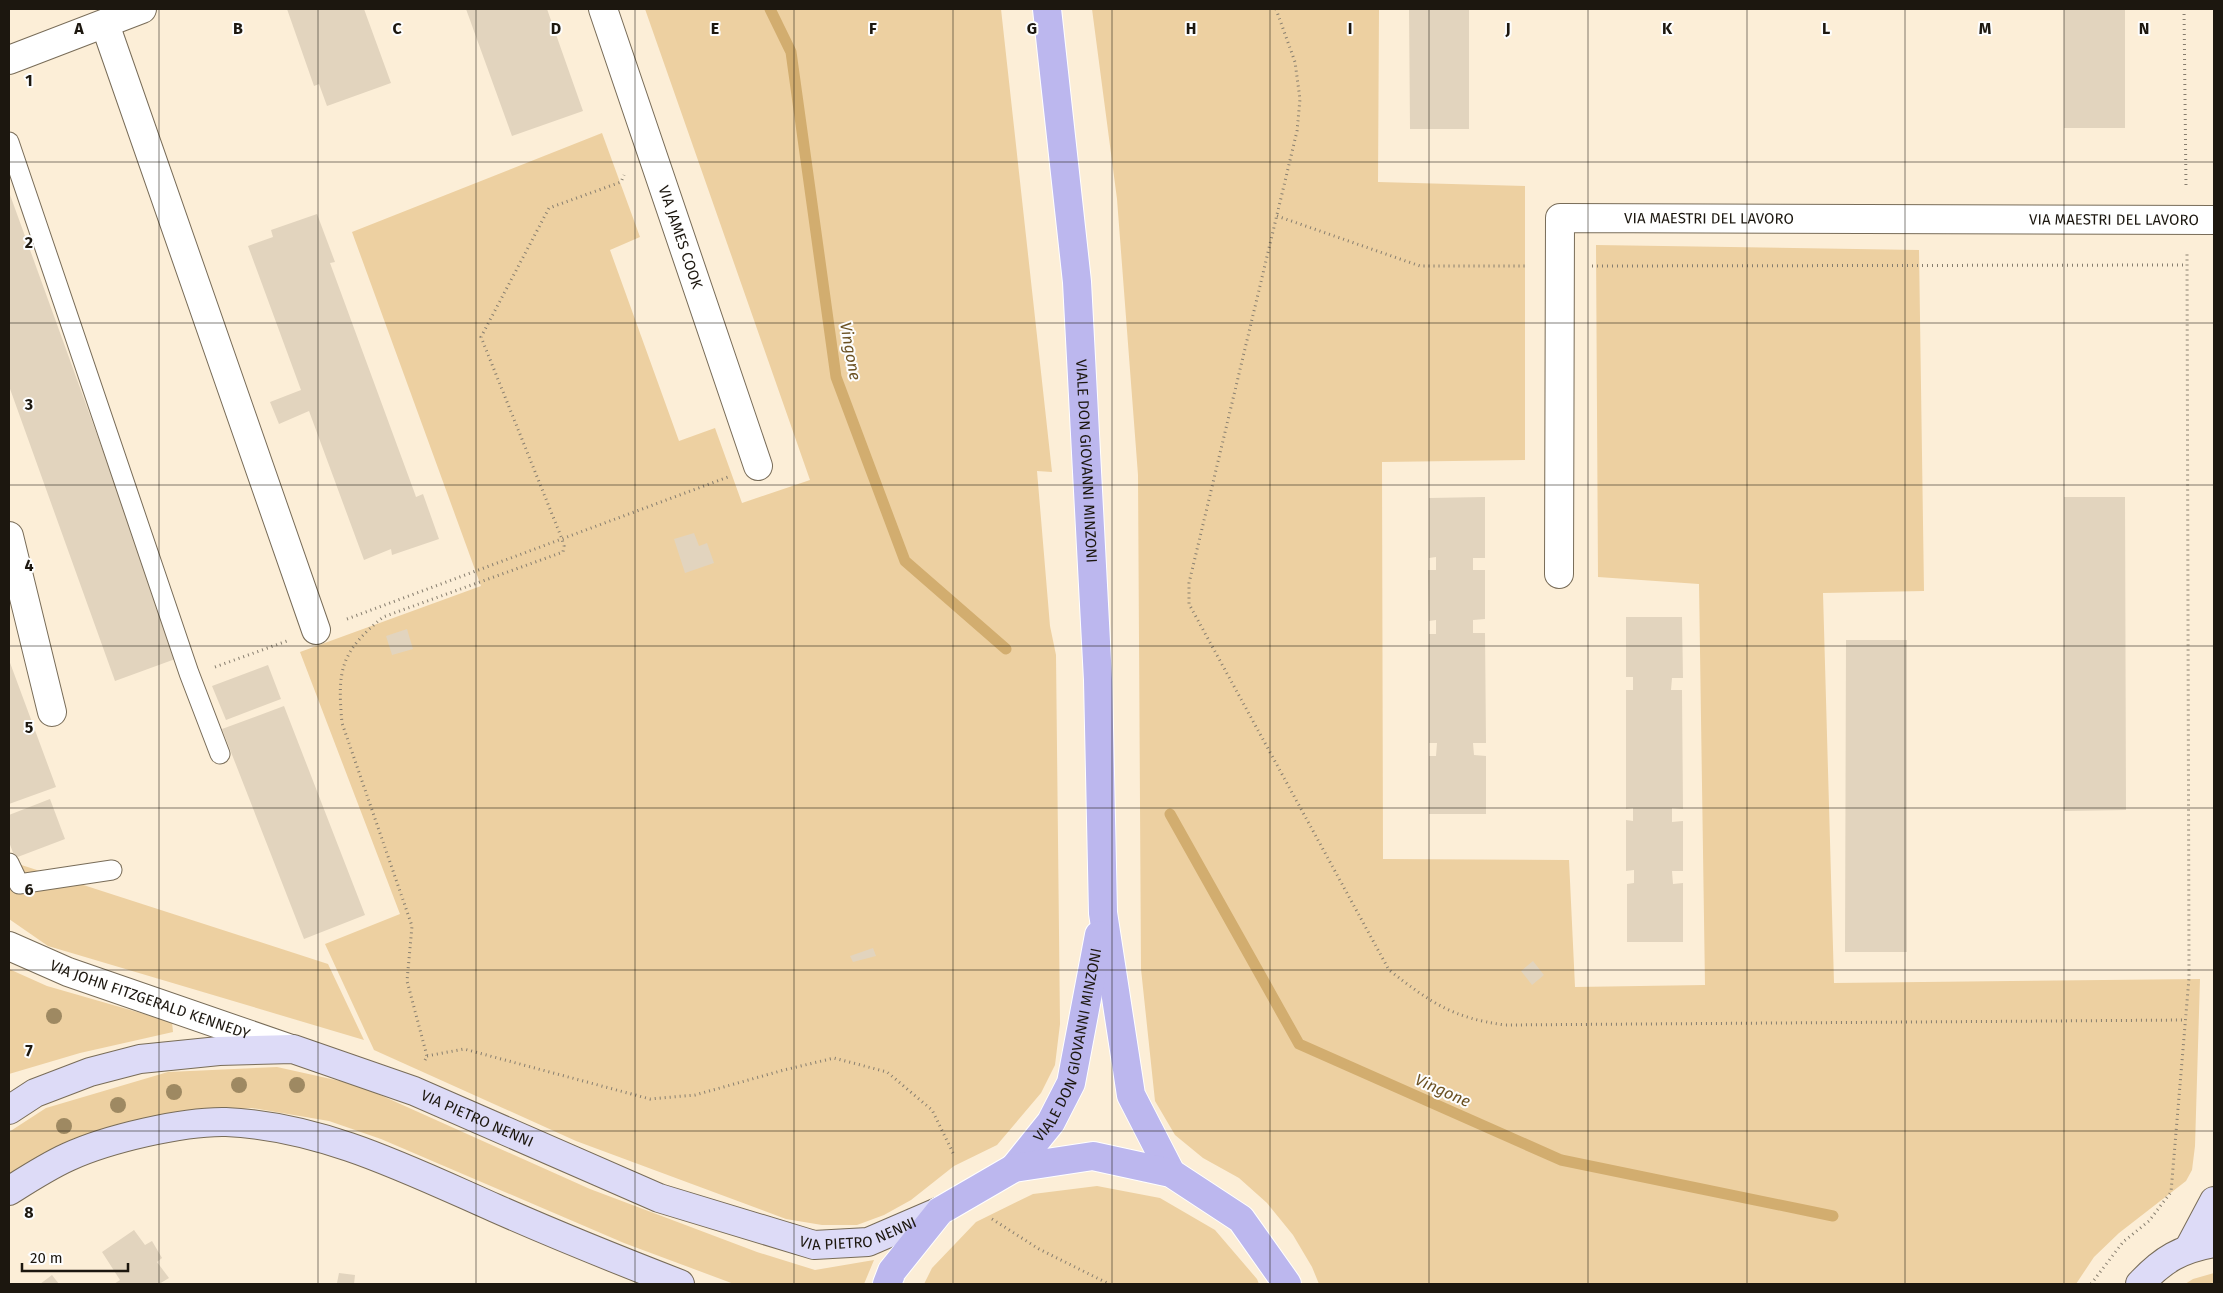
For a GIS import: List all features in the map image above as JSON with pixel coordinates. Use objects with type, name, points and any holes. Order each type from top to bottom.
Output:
[{"type":"main road","name":"VIALE DON GIOVANNI MINZONI","points":[[1047,9],[1077,292],[1098,680],[1103,913],[1131,1095],[1171,1173]]},
{"type":"main road","name":"VIALE DON GIOVANNI MINZONI","points":[[1014,1168],[1051,1122],[1071,1083],[1103,913]]},
{"type":"main road","points":[[887,1284],[892,1271],[940,1211],[1014,1168],[1093,1156],[1171,1173],[1241,1219],[1287,1284]]},
{"type":"street","points":[[9,60],[142,9]]},
{"type":"street","name":"VIA JAMES COOK","points":[[602,9],[758,466]]},
{"type":"street","points":[[105,24],[316,630]]},
{"type":"street","name":"VIA MAESTRI DEL LAVORO","points":[[1559,574],[1560,218],[2214,220]]},
{"type":"street","points":[[9,537],[52,712]]},
{"type":"street","name":"VIA JOHN FITZGERALD KENNEDY","points":[[9,946],[68,972],[292,1049]]},
{"type":"street","name":"VIA PIETRO NENNI","points":[[9,1110],[35,1092],[90,1072],[140,1059],[219,1050],[292,1049],[414,1091],[659,1198],[814,1245],[868,1242],[940,1211]]},
{"type":"street","points":[[9,1190],[68,1156],[123,1138],[169,1128],[225,1122],[295,1130],[385,1159],[590,1250],[680,1284]]},
{"type":"street","points":[[2140,1284],[2156,1267],[2201,1245],[2214,1201]]},
{"type":"lane","points":[[9,142],[189,673],[220,754]]},
{"type":"lane","points":[[9,863],[18,884],[112,870]]},
{"type":"path","points":[[1276,9],[1295,62],[1300,99],[1297,131],[1189,583],[1189,604],[1389,970],[1445,1010],[1477,1021],[1505,1025],[2185,1020]]},
{"type":"path","points":[[2091,1284],[2123,1242],[2148,1221],[2170,1192],[2189,978],[2187,220],[2184,9]]},
{"type":"path","points":[[624,173],[621,182],[549,208],[481,337],[562,539],[564,546],[562,552],[384,617],[362,635],[344,661],[339,690],[342,723],[412,926],[406,981],[427,1056],[464,1049],[650,1099],[695,1095],[834,1058],[886,1072],[932,1110],[953,1153]]},
{"type":"path","points":[[1277,216],[1420,266],[2187,265]]},
{"type":"path","points":[[208,670],[758,466]]},
{"type":"path","points":[[988,1216],[1039,1249],[1109,1284]]},
{"type":"shaded area","points":[[645,9],[1001,9],[1052,472],[1037,471],[1050,626],[1056,655],[1060,1024],[1055,1065],[1041,1093],[997,1145],[954,1166],[911,1200],[884,1215],[857,1225],[822,1225],[786,1219],[576,1141],[374,1050],[325,944],[400,914],[300,652],[481,586],[352,232],[602,133],[640,237],[610,250],[679,441],[715,428],[742,503],[810,480]]},
{"type":"shaded area","points":[[1092,9],[1379,9],[1378,182],[1525,186],[1525,460],[1382,462],[1383,859],[1569,860],[1575,987],[1705,985],[1699,584],[1598,577],[1596,245],[1919,250],[1924,591],[1823,593],[1834,983],[2200,979],[2195,1146],[2192,1170],[2186,1181],[2119,1233],[2094,1257],[2076,1284],[1319,1284],[1312,1267],[1293,1235],[1267,1203],[1239,1178],[1203,1158],[1175,1135],[1155,1101],[1141,969],[1138,475],[1117,199]]},
{"type":"shaded area","points":[[9,861],[328,964],[364,1040],[48,946],[9,919]]},
{"type":"shaded area","points":[[9,969],[47,986],[172,1022],[173,1032],[80,1053],[9,1074]]},
{"type":"shaded area","points":[[277,1067],[358,1085],[590,1189],[757,1252],[815,1270],[874,1260],[864,1284],[734,1284],[624,1243],[381,1139],[329,1121],[252,1108],[184,1112],[9,1176],[9,1132],[46,1108],[168,1072]]},
{"type":"shaded area","points":[[1097,1186],[1160,1198],[1215,1230],[1257,1279],[1259,1284],[924,1284],[932,1268],[976,1222],[1033,1194]]},
{"type":"shaded area","points":[[2214,1273],[2214,1284],[2185,1284],[2193,1279]]},
{"type":"building","points":[[287,9],[364,9],[391,83],[327,106],[319,84],[314,86]]},
{"type":"building","points":[[466,9],[547,9],[583,111],[512,136]]},
{"type":"building","points":[[1409,9],[1469,9],[1469,129],[1410,129]]},
{"type":"building","points":[[2064,9],[2125,9],[2125,128],[2064,128]]},
{"type":"building","points":[[9,192],[178,658],[115,681],[9,386]]},
{"type":"building","points":[[317,214],[335,262],[330,263],[416,497],[423,494],[439,539],[392,555],[391,549],[364,560],[309,411],[279,424],[270,402],[301,390],[248,246],[273,237],[271,230]]},
{"type":"building","points":[[1485,497],[1485,558],[1473,558],[1473,570],[1485,570],[1485,619],[1473,620],[1473,633],[1485,633],[1486,743],[1473,743],[1474,755],[1486,756],[1486,814],[1429,814],[1429,756],[1436,756],[1437,743],[1429,743],[1429,634],[1436,634],[1436,620],[1429,621],[1428,570],[1436,570],[1436,557],[1429,558],[1429,498]]},
{"type":"building","points":[[2064,497],[2125,497],[2126,810],[2064,811]]},
{"type":"building","points":[[694,533],[699,546],[707,543],[714,563],[685,573],[674,539]]},
{"type":"building","points":[[1626,617],[1682,617],[1683,678],[1672,678],[1671,690],[1682,690],[1683,809],[1672,808],[1672,822],[1683,821],[1683,871],[1672,871],[1673,884],[1683,883],[1683,942],[1627,942],[1627,884],[1634,883],[1634,870],[1626,871],[1626,820],[1633,821],[1633,808],[1626,809],[1626,690],[1633,690],[1633,677],[1626,677]]},
{"type":"building","points":[[407,629],[413,649],[392,655],[386,636]]},
{"type":"building","points":[[1846,640],[1907,640],[1907,952],[1845,952]]},
{"type":"building","points":[[9,660],[56,787],[9,804]]},
{"type":"building","points":[[268,665],[281,699],[226,720],[212,686]]},
{"type":"building","points":[[284,706],[365,915],[304,939],[222,729]]},
{"type":"building","points":[[50,799],[65,839],[15,858],[9,842],[9,815]]},
{"type":"building","points":[[873,948],[876,956],[853,962],[850,956]]},
{"type":"building","points":[[1533,961],[1544,975],[1532,985],[1521,971]]},
{"type":"building","points":[[134,1230],[145,1245],[152,1241],[162,1258],[157,1262],[169,1278],[159,1284],[114,1284],[120,1280],[102,1252]]},
{"type":"building","points":[[339,1273],[355,1275],[354,1284],[337,1283]]},
{"type":"building","points":[[52,1275],[59,1284],[40,1284]]},
{"type":"waterway","name":"Vingone","points":[[770,9],[791,52],[836,377],[905,561],[1006,649]]},
{"type":"waterway","name":"Vingone","points":[[1170,814],[1299,1044],[1561,1160],[1833,1216]]}]
